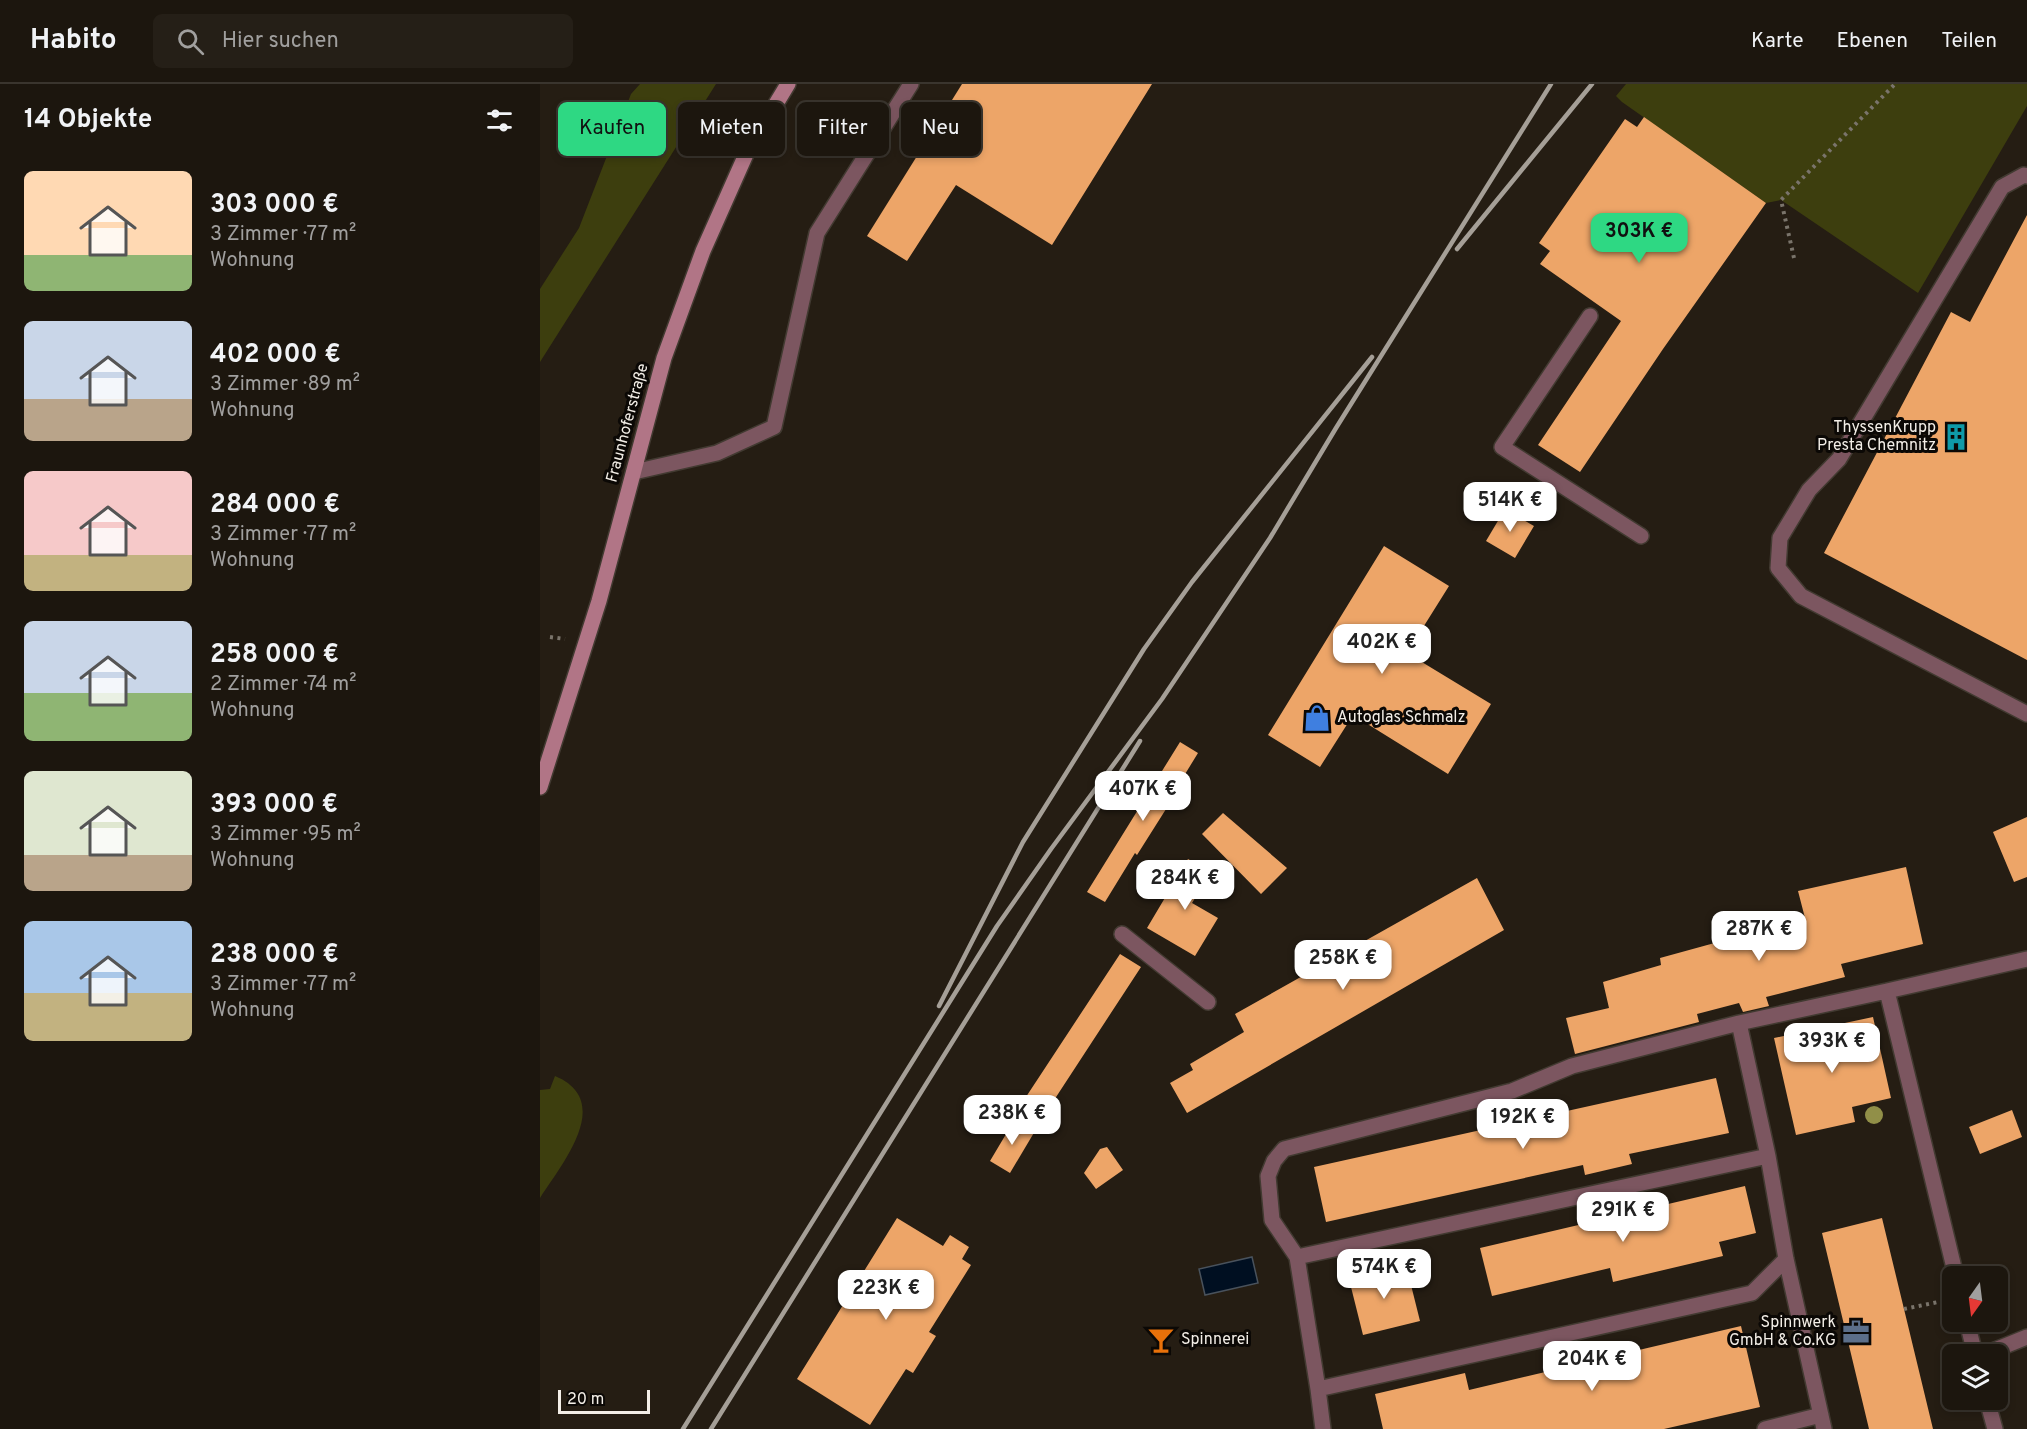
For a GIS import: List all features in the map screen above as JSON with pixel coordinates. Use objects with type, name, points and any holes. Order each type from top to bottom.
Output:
[{"type":"main road","name":"Fraunhoferstraße","points":[[540,786],[599,601],[664,358],[703,251],[747,152],[788,84]]},
{"type":"lane","points":[[634,472],[717,453],[774,427],[817,233],[911,84]]},
{"type":"lane","points":[[2027,176],[2024,175],[2002,187],[1839,459],[1809,490],[1780,538],[1778,568],[1801,596],[2027,714]]},
{"type":"lane","points":[[1590,316],[1502,447],[1641,536]]},
{"type":"lane","points":[[1122,934],[1208,1002]]},
{"type":"lane","points":[[1323,1429],[1297,1257],[1272,1220],[1268,1176],[1274,1161],[1284,1149],[1512,1091],[1572,1066],[1739,1023],[2027,959]]},
{"type":"lane","points":[[1887,991],[1954,1266]]},
{"type":"lane","points":[[1739,1023],[1768,1156],[1786,1259],[1822,1422],[1765,1429]]},
{"type":"lane","points":[[1297,1257],[1768,1156]]},
{"type":"lane","points":[[1318,1389],[1752,1293],[1786,1259]]},
{"type":"lane","points":[[2008,1345],[2027,1337]]},
{"type":"lane","points":[[1990,1410],[1995,1429]]},
{"type":"path","points":[[1794,258],[1781,200],[1895,84]]},
{"type":"path","points":[[1904,1309],[1942,1301]]},
{"type":"shaded area","points":[[640,84],[716,84],[705,102],[678,102],[678,144],[540,362],[540,289],[579,228],[607,156],[666,156],[666,102],[628,102],[631,94]]},
{"type":"shaded area","points":[[1626,84],[2027,84],[2027,106],[1918,293],[1781,200],[1766,203],[1622,102],[1616,96]]},
{"type":"shaded area","points":[[555,1076],[572,1087],[581,1101],[582,1117],[578,1134],[570,1151],[540,1198],[540,1090],[550,1089]]},
{"type":"water","points":[[1252,1257],[1258,1283],[1205,1295],[1199,1269]]},
{"type":"building","points":[[962,84],[1152,84],[1052,245],[956,185],[907,261],[867,236],[917,156],[981,156],[981,102],[951,102]]},
{"type":"building","points":[[1644,117],[1766,203],[1580,472],[1538,445],[1621,321],[1540,264],[1550,251],[1539,243],[1625,119],[1637,127]]},
{"type":"building","name":"ThyssenKrupp Presta Chemnitz","points":[[2027,215],[2027,660],[1824,553],[1951,312],[1970,322]]},
{"type":"building","points":[[1505,509],[1534,526],[1515,558],[1486,541]]},
{"type":"building","points":[[1384,546],[1449,586],[1407,653],[1491,704],[1448,774],[1353,715],[1320,767],[1268,735]]},
{"type":"building","points":[[1180,742],[1198,753],[1171,797],[1173,798],[1105,902],[1087,892]]},
{"type":"building","points":[[1223,813],[1287,868],[1261,894],[1202,834]]},
{"type":"building","points":[[2027,817],[2027,877],[2014,882],[1993,832]]},
{"type":"building","points":[[1188,859],[1211,872],[1192,903],[1218,918],[1195,956],[1147,928]]},
{"type":"building","points":[[1906,867],[1923,944],[1841,964],[1845,977],[1766,997],[1769,1006],[1743,1012],[1739,1003],[1697,1014],[1699,1022],[1575,1054],[1566,1018],[1609,1008],[1603,982],[1661,965],[1660,958],[1805,918],[1798,891]]},
{"type":"building","points":[[1477,878],[1504,930],[1187,1113],[1170,1083],[1193,1070],[1190,1064],[1244,1032],[1235,1014]]},
{"type":"building","points":[[1120,954],[1141,967],[1043,1117],[1022,1103]]},
{"type":"building","points":[[1873,1017],[1891,1098],[1852,1107],[1855,1122],[1796,1135],[1774,1038]]},
{"type":"building","points":[[1716,1078],[1729,1133],[1629,1154],[1632,1164],[1585,1175],[1583,1165],[1326,1222],[1314,1167]]},
{"type":"building","points":[[2012,1110],[2022,1137],[1980,1154],[1969,1127]]},
{"type":"building","points":[[1015,1119],[1035,1131],[1010,1173],[990,1161]]},
{"type":"building","points":[[1107,1147],[1123,1170],[1096,1189],[1084,1173],[1100,1149]]},
{"type":"building","points":[[1745,1186],[1756,1233],[1719,1242],[1723,1256],[1613,1282],[1610,1268],[1492,1296],[1480,1248]]},
{"type":"building","points":[[897,1218],[943,1246],[950,1235],[969,1247],[962,1259],[971,1265],[929,1332],[936,1336],[913,1373],[906,1369],[870,1425],[797,1379]]},
{"type":"building","points":[[1882,1218],[1933,1429],[1869,1429],[1822,1233]]},
{"type":"building","points":[[1406,1265],[1420,1321],[1363,1335],[1349,1279]]},
{"type":"building","points":[[1741,1326],[1760,1407],[1664,1429],[1383,1429],[1375,1394],[1465,1373],[1469,1390]]},
{"type":"railway","points":[[683,1429],[997,926],[1162,699],[1270,538],[1551,84]]},
{"type":"railway","points":[[1457,249],[1592,84]]},
{"type":"railway","points":[[939,1006],[1023,842],[1144,649],[1192,582],[1372,357]]},
{"type":"railway","points":[[711,1429],[1140,741]]},
{"type":"place","name":"ThyssenKrupp Presta Chemnitz","points":[[1956,437]]},
{"type":"place","name":"Autoglas Schmalz","points":[[1317,718]]},
{"type":"place","name":"Spinnwerk GmbH & Co.KG","points":[[1856,1332]]},
{"type":"place","name":"Spinnerei","points":[[1161,1340]]}]
